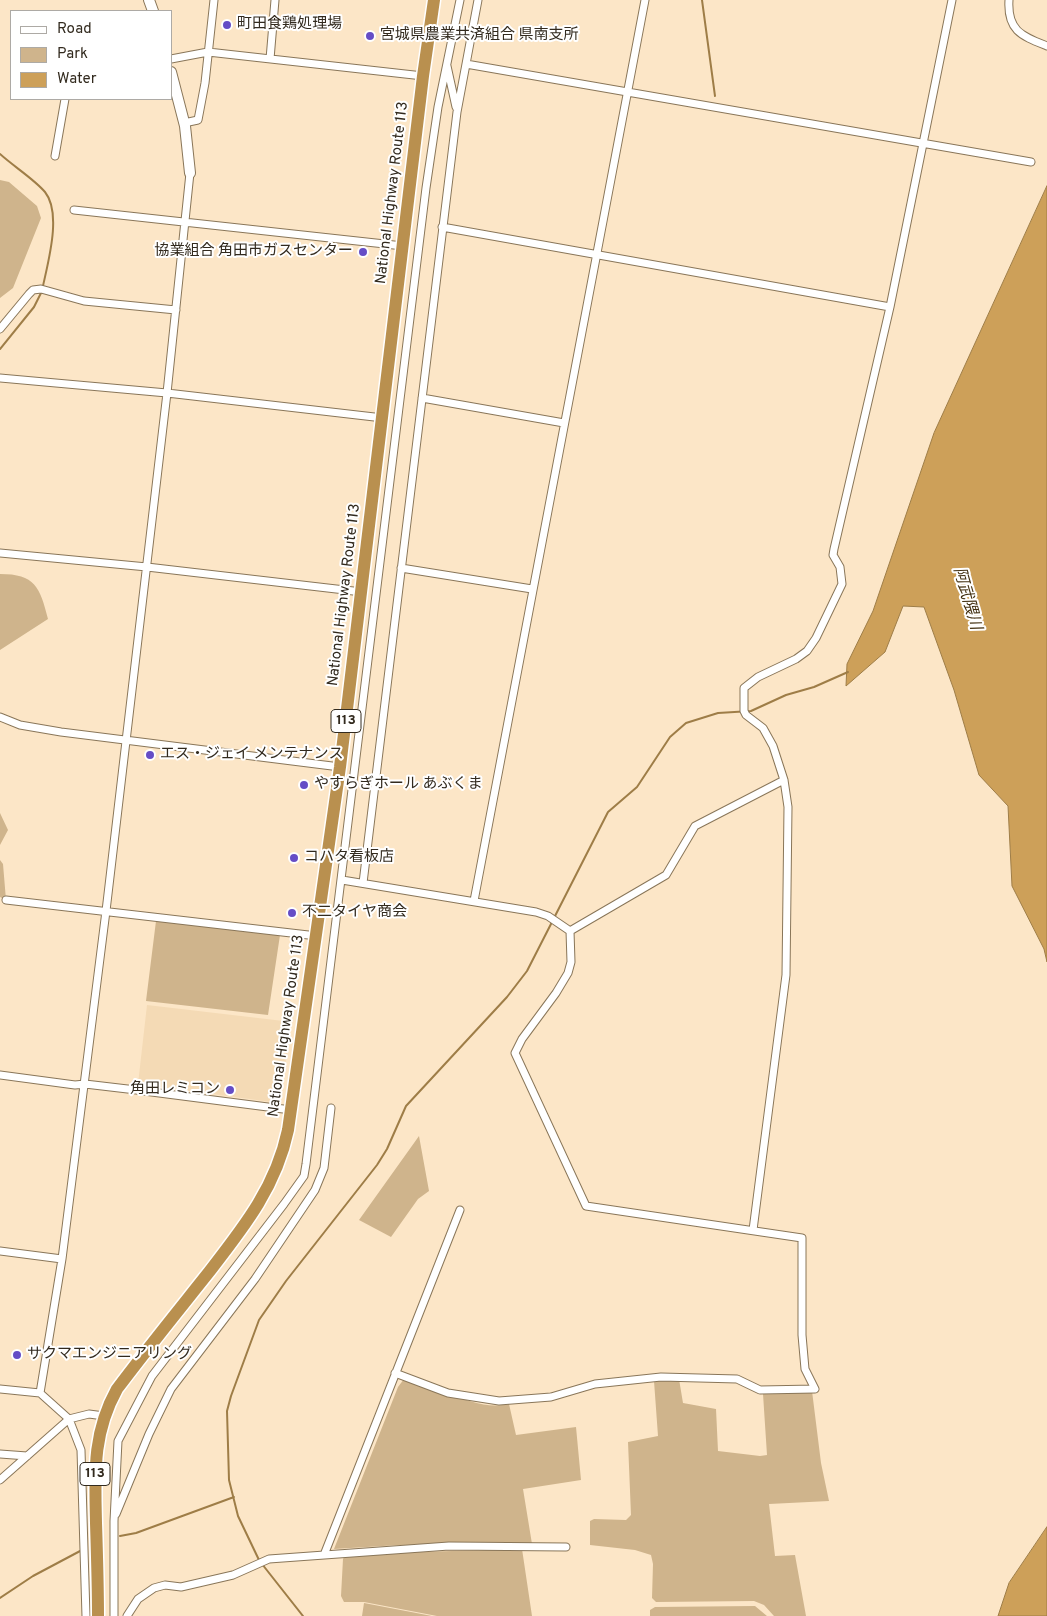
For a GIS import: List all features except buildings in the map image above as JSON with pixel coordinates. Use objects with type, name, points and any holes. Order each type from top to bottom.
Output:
[{"type":"highway","name":"National Highway Route 113","points":[[97,1615],[95,1468],[96,1447],[104,1416],[117,1389],[264,1198],[285,1147],[340,767],[423,76],[434,0]]},
{"type":"street","points":[[184,123],[198,120],[214,0]]},
{"type":"street","points":[[270,59],[275,0]]},
{"type":"street","points":[[114,1616],[114,1521],[118,1441],[152,1376],[304,1176],[426,188],[438,107],[460,0]]},
{"type":"street","points":[[363,883],[456,112],[478,0]]},
{"type":"street","points":[[474,901],[645,0]]},
{"type":"street","points":[[753,1230],[786,975],[788,807],[784,780],[773,746],[763,728],[746,715],[744,711],[744,688],[758,677],[796,659],[807,651],[816,638],[842,584],[840,567],[833,555],[834,549],[890,307],[952,0]]},
{"type":"street","points":[[1009,0],[1011,23],[1022,36],[1047,46]]},
{"type":"street","points":[[172,59],[208,52],[423,76]]},
{"type":"street","points":[[447,63],[456,112]]},
{"type":"street","points":[[466,64],[923,145],[1032,162]]},
{"type":"street","points":[[40,1394],[62,1259],[85,1084],[147,567],[190,174],[184,123],[172,76]]},
{"type":"street","points":[[55,156],[65,100]]},
{"type":"street","points":[[74,210],[403,246]]},
{"type":"street","points":[[442,227],[890,307]]},
{"type":"street","points":[[0,329],[33,290],[41,289],[84,300],[176,310]]},
{"type":"street","points":[[0,378],[167,393],[383,418]]},
{"type":"street","points":[[422,398],[564,423]]},
{"type":"street","points":[[0,553],[147,567],[362,592]]},
{"type":"street","points":[[401,568],[532,588]]},
{"type":"street","points":[[0,717],[20,725],[340,767]]},
{"type":"street","points":[[570,931],[666,875],[695,826],[784,780]]},
{"type":"street","points":[[342,880],[536,912],[548,916],[570,931]]},
{"type":"street","points":[[6,900],[317,936]]},
{"type":"street","points":[[395,1373],[448,1393],[499,1401],[551,1398],[595,1384],[661,1378],[737,1379],[760,1390],[815,1389],[805,1369],[802,1335],[802,1238],[586,1206],[515,1054],[522,1039],[556,994],[568,973],[571,962],[570,931]]},
{"type":"street","points":[[0,1075],[291,1110]]},
{"type":"street","points":[[114,1521],[149,1434],[171,1389],[254,1279],[315,1190],[324,1168],[331,1108]]},
{"type":"street","points":[[324,1555],[460,1210]]},
{"type":"street","points":[[0,1251],[62,1259]]},
{"type":"street","points":[[0,1389],[40,1394],[69,1419],[81,1450],[85,1554],[97,1615]]},
{"type":"street","points":[[0,1480],[69,1419],[89,1414],[104,1416]]},
{"type":"street","points":[[0,1454],[27,1456]]},
{"type":"street","points":[[126,1616],[138,1599],[154,1588],[165,1585],[181,1587],[233,1575],[268,1559],[449,1546],[566,1547]]},
{"type":"shaded area","points":[[147,1005],[292,1022],[279,1103],[138,1084]]},
{"type":"green space","points":[[0,180],[9,182],[37,206],[41,218],[13,288],[0,298]]},
{"type":"green space","points":[[0,574],[21,577],[34,584],[42,598],[48,619],[0,650]]},
{"type":"green space","points":[[0,813],[8,830],[0,845]]},
{"type":"green space","points":[[0,860],[3,864],[6,900],[0,897]]},
{"type":"green space","points":[[156,921],[280,935],[268,1015],[146,1001]]},
{"type":"green space","points":[[419,1136],[429,1191],[418,1199],[391,1237],[359,1220]]},
{"type":"green space","points":[[404,1379],[430,1386],[469,1401],[495,1405],[509,1404],[516,1435],[576,1427],[581,1480],[523,1489],[532,1544],[399,1545],[334,1549],[398,1387]]},
{"type":"green space","points":[[679,1379],[683,1403],[716,1409],[718,1451],[760,1456],[767,1455],[763,1394],[806,1389],[812,1391],[821,1463],[829,1501],[769,1504],[775,1556],[795,1555],[806,1616],[774,1616],[764,1605],[754,1601],[656,1602],[652,1598],[653,1564],[651,1555],[635,1550],[590,1545],[590,1521],[594,1519],[626,1520],[631,1515],[628,1442],[658,1436],[654,1381]]},
{"type":"green space","points":[[522,1549],[532,1616],[437,1616],[364,1602],[344,1602],[341,1596],[343,1559],[346,1554]]},
{"type":"green space","points":[[364,1603],[432,1616],[362,1616]]},
{"type":"green space","points":[[755,1606],[767,1616],[650,1616],[650,1610],[655,1607]]},
{"type":"water","name":"阿武隈川","points":[[1047,186],[1047,962],[1044,949],[1012,886],[1008,806],[979,775],[954,690],[924,607],[903,606],[885,652],[846,686],[847,664],[873,611],[934,433]]},
{"type":"water","points":[[1047,1527],[1047,1616],[998,1616],[1009,1583]]},
{"type":"waterway","points":[[702,0],[715,96]]},
{"type":"waterway","points":[[0,154],[40,187],[50,201],[53,212],[52,238],[43,286]]},
{"type":"waterway","points":[[0,349],[34,307],[42,291]]},
{"type":"waterway","points":[[554,918],[608,812],[637,787],[670,737],[686,723],[718,713],[751,711],[786,695],[814,687],[848,672]]},
{"type":"waterway","points":[[259,1560],[238,1516],[229,1480],[227,1411],[259,1320],[286,1281],[377,1165],[387,1149],[406,1106],[507,997],[527,971],[552,922]]},
{"type":"waterway","points":[[120,1536],[136,1533],[234,1497]]},
{"type":"waterway","points":[[0,1598],[33,1576],[82,1550]]},
{"type":"waterway","points":[[262,1564],[303,1616]]},
{"type":"place","name":"町田食鶏処理場","points":[[227,25]]},
{"type":"place","name":"宮城県農業共済組合 県南支所","points":[[370,36]]},
{"type":"place","name":"協業組合 角田市ガスセンター","points":[[363,252]]},
{"type":"place","name":"エス・ジェイ メンテナンス","points":[[150,755]]},
{"type":"place","name":"やすらぎホール あぶくま","points":[[304,785]]},
{"type":"place","name":"コハタ看板店","points":[[294,858]]},
{"type":"place","name":"不二タイヤ商会","points":[[292,913]]},
{"type":"place","name":"角田レミコン","points":[[230,1090]]},
{"type":"place","name":"サクマエンジニアリング","points":[[17,1355]]}]
